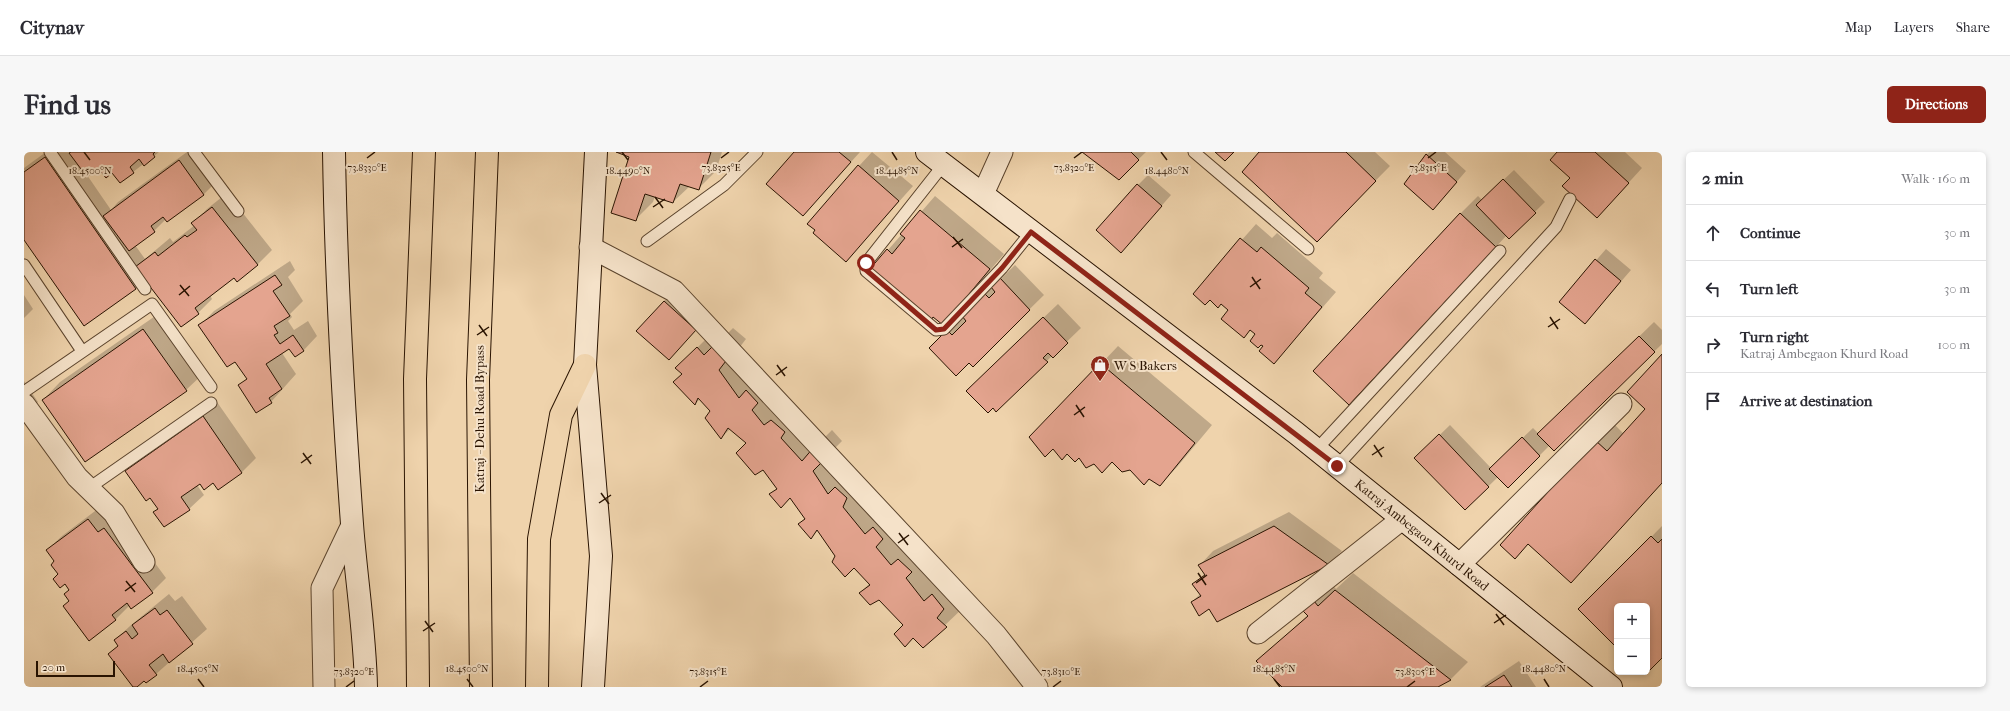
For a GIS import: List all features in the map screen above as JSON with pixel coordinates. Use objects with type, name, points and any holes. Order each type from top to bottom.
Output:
[{"type":"highway","points":[[418,687],[415,379],[424,152]]},
{"type":"highway","name":"Katraj - Dehu Road Bypass","points":[[481,687],[478,380],[487,152]]},
{"type":"highway","points":[[537,687],[539,539],[561,415],[585,365]]},
{"type":"street","points":[[334,152],[336,243],[341,351],[352,525],[366,687]]},
{"type":"street","points":[[593,687],[601,556],[585,365],[596,152]]},
{"type":"street","points":[[982,194],[1002,152]]},
{"type":"street","name":"Katraj Ambegaon Khurd Road","points":[[936,158],[1337,466],[1611,687]]},
{"type":"street","points":[[590,247],[674,291],[996,635],[1037,687]]},
{"type":"street","points":[[24,404],[78,477],[114,513],[144,562]]},
{"type":"street","points":[[1459,565],[1621,404]]},
{"type":"street","points":[[1258,633],[1402,519]]},
{"type":"street","points":[[324,687],[322,588],[352,525]]},
{"type":"lane","points":[[50,152],[145,289]]},
{"type":"lane","points":[[194,152],[238,211]]},
{"type":"lane","points":[[647,241],[724,185],[757,152]]},
{"type":"lane","points":[[1194,152],[1308,249]]},
{"type":"lane","points":[[936,158],[866,263],[866,270],[936,330],[944,329],[1002,268],[1031,232]]},
{"type":"lane","points":[[1337,466],[1556,227],[1570,199]]},
{"type":"lane","points":[[1316,450],[1500,251]]},
{"type":"lane","points":[[24,265],[82,351]]},
{"type":"lane","points":[[24,392],[152,304],[211,388]]},
{"type":"lane","points":[[89,488],[211,403]]},
{"type":"building","points":[[155,152],[153,154],[155,157],[144,166],[139,159],[130,167],[134,173],[120,183],[112,173],[106,178],[98,168],[87,177],[69,153]]},
{"type":"building","points":[[616,152],[711,152],[699,190],[680,184],[673,203],[645,194],[636,221],[611,213],[629,157]]},
{"type":"building","points":[[794,152],[839,152],[851,162],[803,216],[766,184]]},
{"type":"building","points":[[1082,152],[1131,152],[1139,160],[1119,180]]},
{"type":"building","points":[[1215,152],[1234,152],[1225,161]]},
{"type":"building","points":[[1259,152],[1346,152],[1376,181],[1317,242],[1242,172]]},
{"type":"building","points":[[1557,152],[1595,152],[1629,183],[1597,218],[1562,186],[1570,178],[1550,160]]},
{"type":"building","points":[[1426,154],[1457,182],[1433,210],[1404,184]]},
{"type":"building","points":[[45,157],[136,289],[84,326],[24,240],[24,172]]},
{"type":"building","points":[[179,160],[204,195],[167,222],[163,217],[151,226],[155,232],[129,251],[103,216]]},
{"type":"building","points":[[858,165],[899,201],[846,262],[813,233],[815,230],[807,224]]},
{"type":"building","points":[[1503,179],[1536,213],[1509,239],[1476,205]]},
{"type":"building","points":[[1137,184],[1162,206],[1121,253],[1096,230]]},
{"type":"building","points":[[212,207],[258,265],[237,282],[234,278],[195,308],[199,314],[181,327],[135,267],[155,252],[158,256],[185,235],[187,237],[197,230],[191,223]]},
{"type":"building","points":[[920,210],[990,269],[943,325],[933,317],[930,322],[869,270],[887,249],[892,254],[905,238],[900,234]]},
{"type":"building","points":[[1460,213],[1496,247],[1349,405],[1313,371]]},
{"type":"building","points":[[1240,238],[1257,252],[1261,247],[1309,288],[1305,293],[1322,307],[1274,364],[1259,351],[1263,346],[1261,345],[1258,348],[1250,341],[1255,334],[1250,330],[1244,338],[1221,319],[1228,310],[1221,304],[1218,308],[1210,300],[1205,305],[1193,294]]},
{"type":"building","points":[[1595,259],[1621,281],[1585,324],[1559,302]]},
{"type":"building","points":[[275,275],[282,285],[273,291],[290,316],[274,326],[278,333],[274,335],[280,344],[293,335],[304,351],[295,357],[289,349],[266,364],[282,389],[269,398],[272,403],[256,413],[238,385],[247,379],[235,362],[227,367],[198,325]]},
{"type":"building","points":[[1000,278],[1030,310],[973,367],[969,363],[956,376],[929,348],[947,330],[952,335],[966,321],[962,316],[984,293],[989,298],[995,292],[991,287]]},
{"type":"building","points":[[664,301],[696,330],[669,360],[636,331]]},
{"type":"building","points":[[1043,317],[1068,343],[1053,358],[1048,353],[1043,358],[1048,362],[996,412],[993,408],[988,413],[966,391]]},
{"type":"building","points":[[143,329],[187,391],[85,462],[42,400]]},
{"type":"building","points":[[1639,336],[1655,352],[1554,451],[1537,434]]},
{"type":"building","points":[[714,345],[729,357],[719,370],[739,398],[746,390],[758,403],[752,410],[764,425],[771,420],[785,432],[781,438],[802,461],[814,447],[825,459],[813,471],[828,494],[835,487],[847,498],[843,507],[865,534],[873,527],[883,539],[876,547],[891,565],[898,559],[912,572],[906,578],[924,601],[932,594],[944,609],[937,618],[947,627],[923,648],[913,638],[905,647],[894,634],[903,625],[879,600],[870,605],[859,593],[870,585],[854,568],[845,577],[832,562],[835,556],[817,530],[811,539],[798,524],[805,519],[790,498],[781,508],[769,494],[777,489],[763,470],[755,475],[736,453],[746,443],[728,428],[721,439],[705,418],[710,411],[698,398],[695,405],[673,382],[682,374],[675,368],[697,347],[704,355]]},
{"type":"building","points":[[1662,354],[1662,483],[1571,583],[1528,544],[1515,559],[1500,545],[1595,440],[1607,451],[1645,409],[1627,392]]},
{"type":"building","points":[[1100,363],[1195,443],[1160,486],[1149,479],[1144,485],[1130,470],[1122,472],[1112,462],[1102,473],[1094,464],[1086,468],[1079,458],[1075,462],[1067,454],[1062,460],[1053,449],[1045,457],[1029,437]]},
{"type":"building","points":[[203,416],[242,473],[218,490],[213,483],[204,490],[200,484],[181,497],[190,510],[164,527],[153,512],[158,509],[150,498],[146,501],[125,471]]},
{"type":"building","points":[[1439,434],[1489,487],[1465,510],[1414,458]]},
{"type":"building","points":[[1522,437],[1540,456],[1508,488],[1489,469]]},
{"type":"building","points":[[88,519],[98,532],[104,528],[153,593],[131,609],[127,603],[112,615],[116,620],[89,641],[63,606],[69,601],[64,594],[69,590],[65,584],[60,588],[53,579],[58,574],[51,565],[54,561],[46,550]]},
{"type":"building","points":[[1274,526],[1329,565],[1217,622],[1209,609],[1199,616],[1191,602],[1201,596],[1192,584],[1205,575],[1198,565]]},
{"type":"building","points":[[1651,536],[1658,543],[1662,539],[1662,658],[1650,670],[1650,603],[1614,603],[1614,645],[1578,609]]},
{"type":"building","points":[[1335,590],[1451,680],[1438,687],[1282,687],[1256,661],[1308,616],[1303,611],[1314,601],[1318,606]]},
{"type":"building","points":[[155,608],[160,615],[167,610],[193,644],[169,663],[163,654],[149,665],[157,675],[146,683],[144,681],[137,687],[133,687],[108,654],[118,646],[114,640],[126,631],[132,639],[138,634],[132,625]]},
{"type":"building","points":[[1504,675],[1512,687],[1485,687]]},
{"type":"place","name":"W S Bakers","points":[[1100,382]]},
{"type":"route","points":[[866,263],[866,270],[936,330],[940,330],[944,329],[1002,268],[1031,232],[1296,433],[1337,466]]}]
